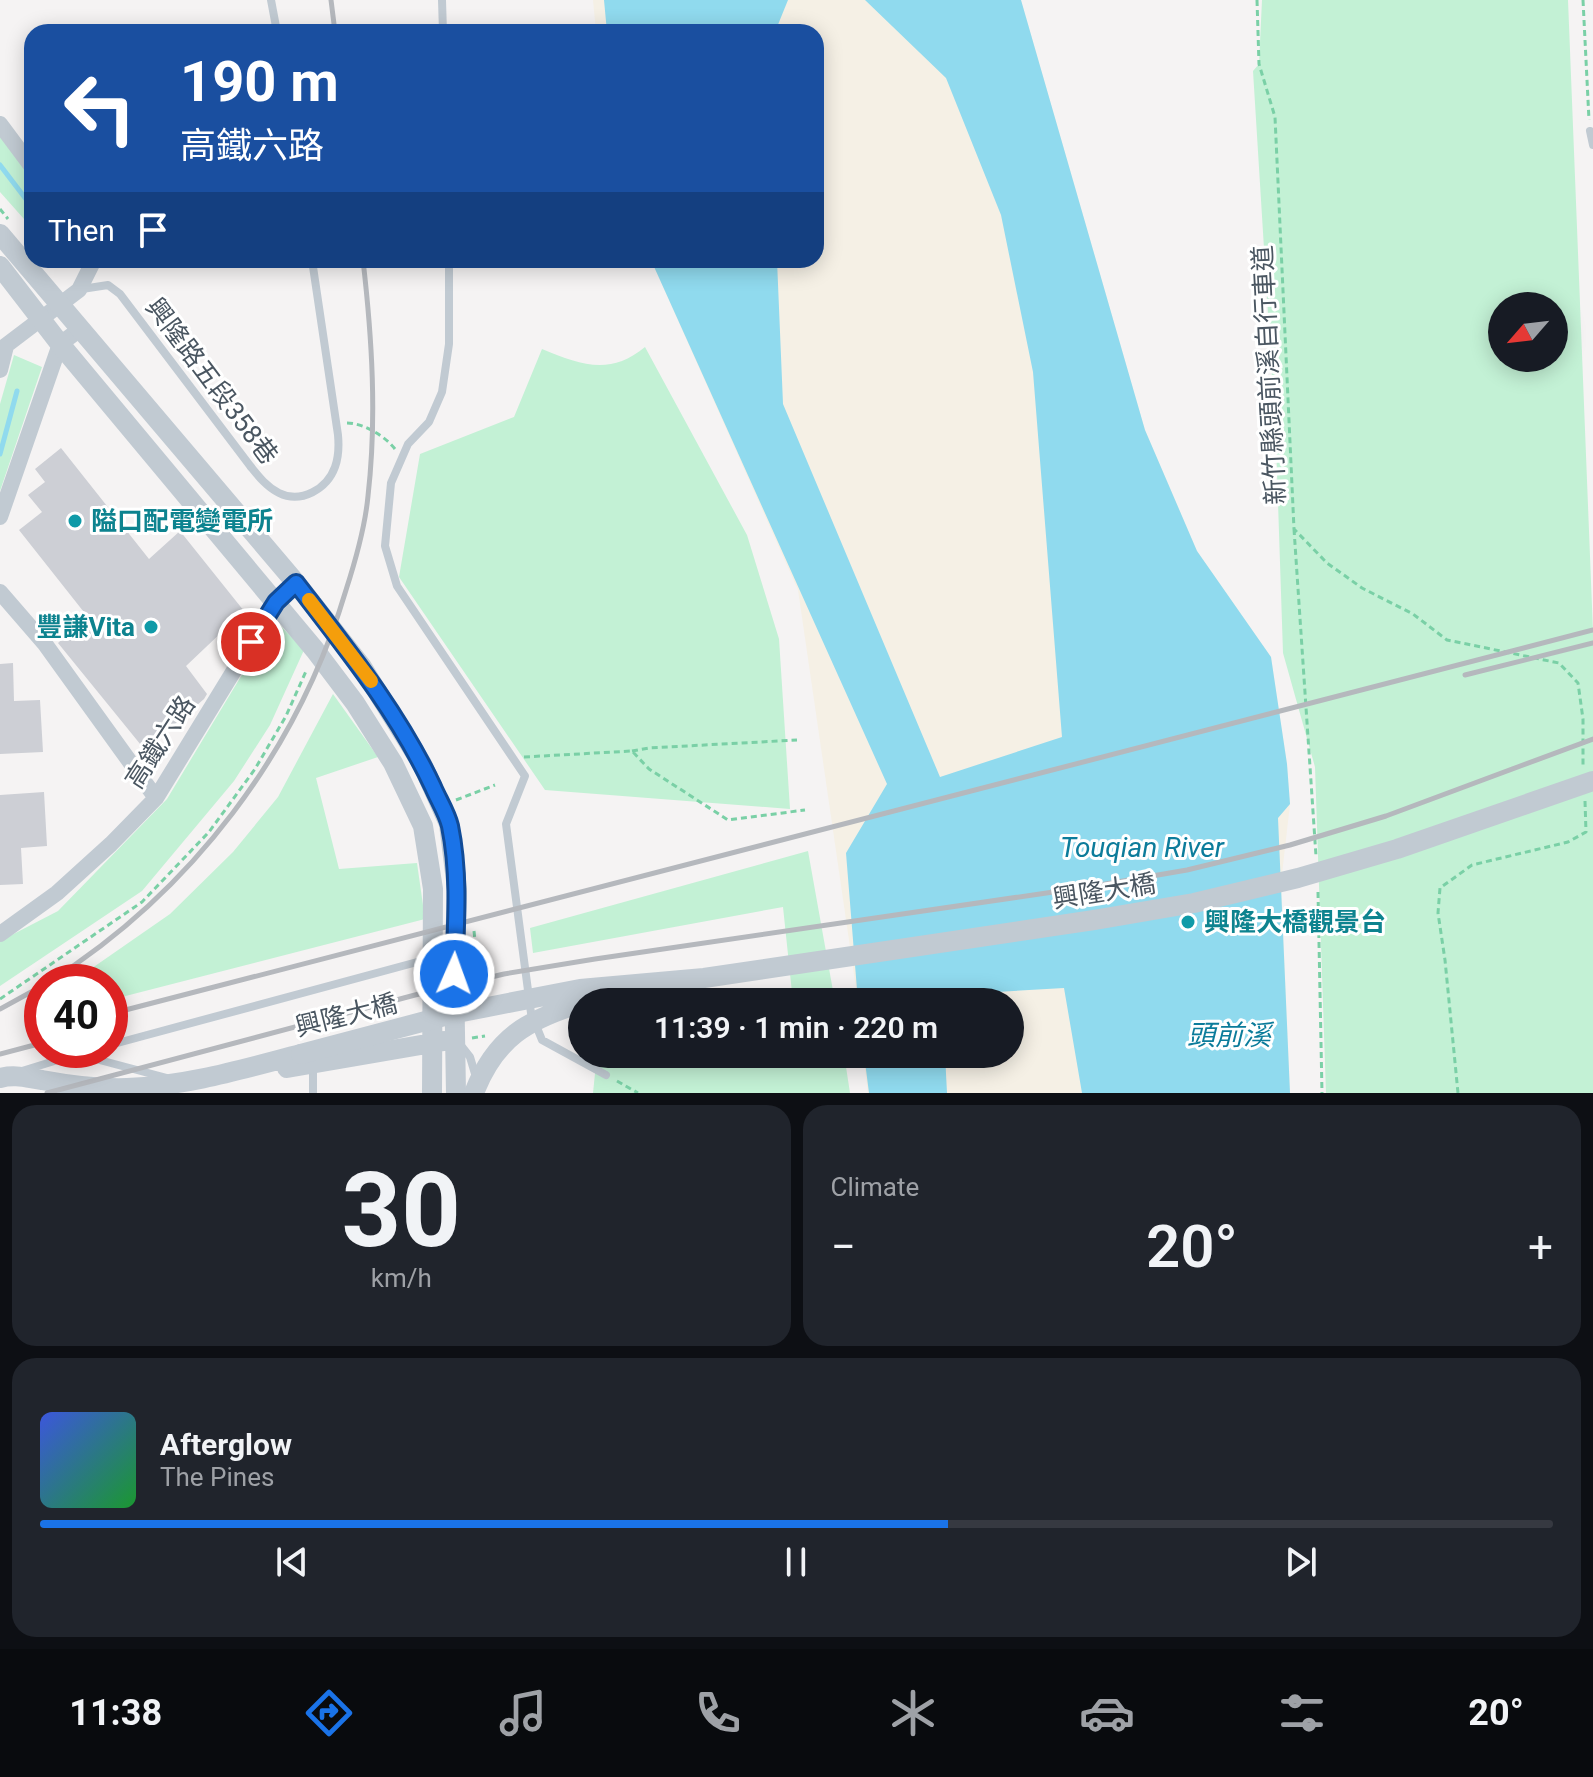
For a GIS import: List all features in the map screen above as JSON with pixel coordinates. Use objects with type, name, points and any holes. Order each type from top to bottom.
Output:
[{"type":"street","points":[[0,124],[24,156]]},
{"type":"street","points":[[0,234],[24,255]]},
{"type":"street","points":[[0,266],[60,344],[276,602],[355,703],[393,763],[423,826],[433,889],[432,1093]]},
{"type":"street","points":[[38,268],[70,296],[79,330],[296,583],[362,667],[422,764],[449,824],[457,889],[454,974],[456,1093]]},
{"type":"street","points":[[0,370],[2,344],[70,296],[89,268]]},
{"type":"street","points":[[0,517],[60,344],[79,330]]},
{"type":"street","name":"高鐵六路","points":[[0,934],[57,893],[156,798],[276,602],[296,583]]},
{"type":"street","points":[[0,592],[45,644],[156,798]]},
{"type":"street","name":"興隆大橋","points":[[654,988],[1194,903],[1298,878],[1397,849],[1588,775]]},
{"type":"street","name":"興隆大橋","points":[[6,1076],[125,1088],[191,1087],[307,1058],[452,1014],[580,989],[704,978]]},
{"type":"street","name":"興隆大橋","points":[[476,1093],[483,1069],[514,1033],[532,1021],[568,1008]]},
{"type":"street","points":[[307,1058],[457,1039]]},
{"type":"lane","points":[[271,0],[276,24]]},
{"type":"lane","points":[[442,0],[443,24]]},
{"type":"lane","points":[[1590,131],[1593,145]]},
{"type":"lane","name":"興隆路五段358巷","points":[[70,296],[101,284],[120,294],[266,485],[294,497],[317,490],[327,482],[335,469],[339,453],[313,268]]},
{"type":"lane","points":[[449,268],[449,344],[442,392],[429,422],[408,444],[391,483],[385,546],[397,586],[525,776],[506,824],[531,1013],[542,1040],[606,1075]]},
{"type":"lane","points":[[128,1040],[432,958]]},
{"type":"lane","points":[[457,1039],[470,1057],[476,1093]]},
{"type":"lane","points":[[307,1058],[313,1093]]},
{"type":"lane","points":[[6,1076],[32,1068]]},
{"type":"lane","points":[[127,1068],[191,1087]]},
{"type":"path","name":"新竹縣頭前溪自行車道","points":[[1257,0],[1259,64],[1275,117],[1294,529],[1327,563],[1362,588],[1413,614],[1447,640],[1559,663],[1578,683],[1588,775]]},
{"type":"path","points":[[1583,0],[1590,131]]},
{"type":"path","points":[[346,423],[358,423],[390,443],[402,459]]},
{"type":"path","points":[[1294,529],[1317,869]]},
{"type":"path","points":[[0,999],[142,902],[209,832],[255,769],[286,716],[310,662]]},
{"type":"path","points":[[513,758],[797,740]]},
{"type":"path","points":[[632,751],[649,769],[728,820],[805,810]]},
{"type":"path","points":[[452,801],[495,785]]},
{"type":"path","points":[[1458,1093],[1438,913],[1440,888],[1472,865],[1568,842],[1586,832],[1585,801]]},
{"type":"path","points":[[1318,884],[1322,1093]]},
{"type":"path","points":[[606,1075],[638,1093]]},
{"type":"green space","points":[[1262,0],[1568,0],[1593,632],[1593,1093],[1326,1093],[1315,767],[1283,653],[1276,442],[1253,71],[1259,64]]},
{"type":"green space","points":[[0,135],[24,167],[24,219],[0,192]]},
{"type":"green space","points":[[645,347],[747,535],[779,639],[790,809],[545,790],[399,577],[420,454],[514,417],[542,349],[582,363],[607,365],[620,362]]},
{"type":"green space","points":[[14,355],[42,367],[0,491],[0,404]]},
{"type":"green space","points":[[275,620],[304,650],[270,725],[234,781],[142,891],[33,964],[24,964],[24,970],[0,986],[0,941],[58,911],[167,799]]},
{"type":"green space","points":[[333,694],[378,757],[316,778],[339,869],[417,863],[425,919],[128,995],[128,964],[98,964],[170,914],[233,852],[278,797]]},
{"type":"green space","points":[[808,851],[832,988],[792,988],[783,907],[533,953],[530,928]]},
{"type":"green space","points":[[596,1068],[846,1068],[850,1093],[593,1093]]},
{"type":"sand","points":[[593,0],[1021,0],[1145,430],[1197,551],[1271,657],[1290,804],[1281,883],[1290,1093],[868,1093],[865,1068],[1024,1068],[1024,988],[856,988],[798,590],[655,268],[824,268],[824,24],[595,24]]},
{"type":"water","points":[[604,0],[788,0],[778,24],[606,24]]},
{"type":"water","name":"Touqian River","points":[[865,0],[1021,0],[1145,430],[1197,551],[1271,657],[1290,804],[1278,818],[1290,1093],[1082,1093],[1064,988],[857,988],[846,853],[887,784],[655,268],[777,268],[783,404],[940,777],[1062,737],[1033,372],[1001,215],[946,78]]},
{"type":"water","points":[[866,1068],[946,1068],[947,1093],[869,1093]]},
{"type":"building","name":"豐謙Vita","points":[[61,448],[149,559],[180,531],[244,611],[186,666],[207,694],[204,699],[145,750],[58,643],[87,616],[19,530],[42,512],[28,495],[45,482],[35,469]]},
{"type":"building","points":[[13,663],[14,701],[40,700],[43,752],[0,754],[0,664]]},
{"type":"building","points":[[44,792],[47,846],[21,848],[23,884],[0,885],[0,795]]},
{"type":"waterway","points":[[0,165],[24,196]]},
{"type":"waterway","points":[[0,454],[17,391]]},
{"type":"railway","points":[[331,0],[334,24]]},
{"type":"railway","points":[[75,964],[149,906],[193,861],[233,813],[299,707],[325,650],[357,555],[368,496],[372,378],[364,268]]},
{"type":"railway","points":[[128,1009],[1593,630]]},
{"type":"railway","points":[[1465,675],[1593,643]]},
{"type":"railway","points":[[47,1093],[504,974],[1187,870],[1290,845],[1386,816],[1593,739]]},
{"type":"railway","points":[[0,1009],[24,996]]},
{"type":"railway","points":[[0,1054],[24,1048]]},
{"type":"slow traffic","points":[[309,600],[371,681]]},
{"type":"place","name":"隘口配電變電所","points":[[75,521]]},
{"type":"place","name":"豐謙Vita","points":[[151,627]]},
{"type":"place","name":"興隆大橋觀景台","points":[[1188,922]]},
{"type":"route","points":[[251,642],[276,602],[296,583],[362,667],[402,729],[422,764],[449,824],[457,889],[454,974]]},
{"type":"water label","name":"頭前溪","points":[[1229,1035]]}]
